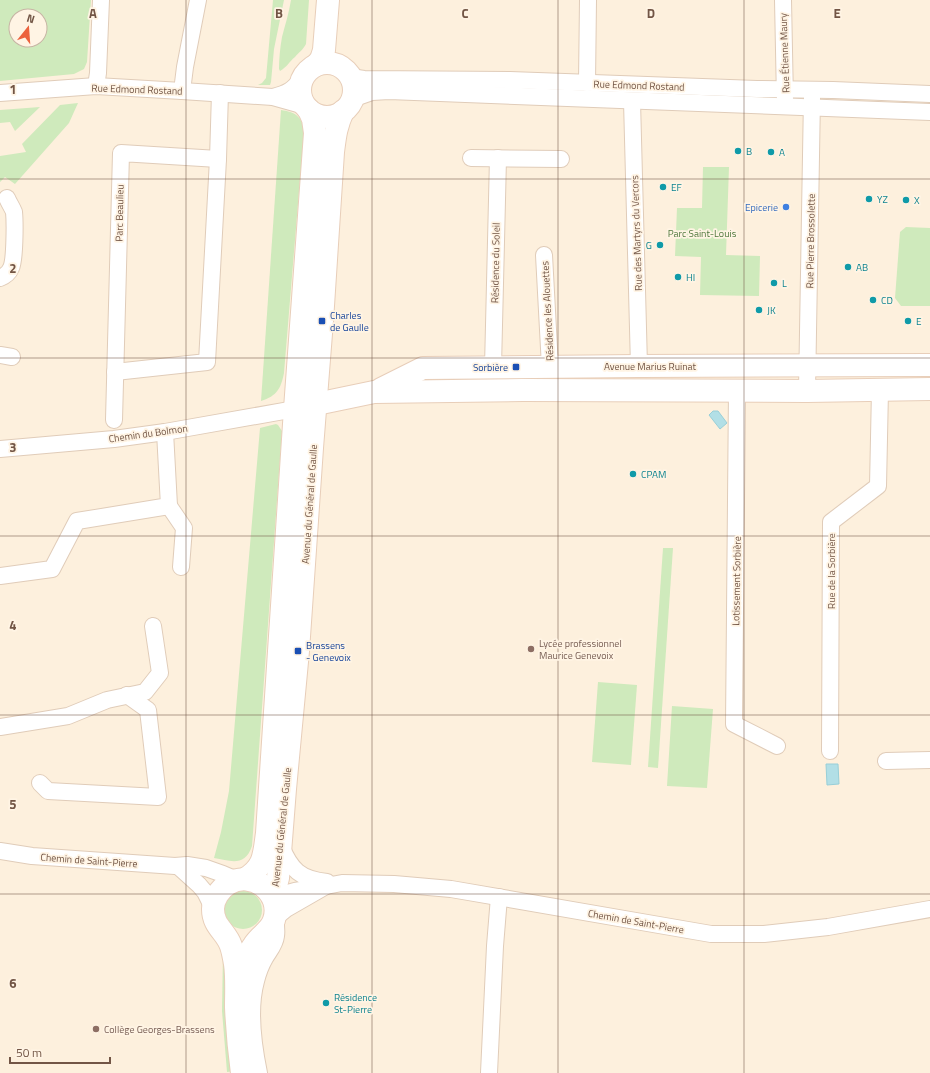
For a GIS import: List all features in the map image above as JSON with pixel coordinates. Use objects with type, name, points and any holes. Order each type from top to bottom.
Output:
[{"type":"street","points":[[96,86],[98,73],[101,0]]},
{"type":"street","points":[[182,91],[185,67],[198,0]]},
{"type":"street","points":[[328,0],[324,50],[322,57],[320,62],[309,72],[300,87],[301,96],[309,110],[315,114],[330,117],[337,115],[348,105],[354,91],[353,83],[344,71],[336,54],[340,0]]},
{"type":"street","points":[[587,83],[588,0]]},
{"type":"street","name":"Rue Étienne Maury","points":[[780,1],[785,106]]},
{"type":"street","points":[[309,72],[324,63],[332,64],[344,71]]},
{"type":"street","name":"Rue Edmond Rostand","points":[[344,71],[357,78],[364,79],[510,80],[930,94]]},
{"type":"street","name":"Rue Edmond Rostand","points":[[273,97],[288,92],[294,88],[309,72]]},
{"type":"street","name":"Rue Edmond Rostand","points":[[0,94],[96,86],[273,97],[298,104],[309,110]]},
{"type":"street","name":"Rue Pierre Brossolette","points":[[807,391],[812,90]]},
{"type":"street","name":"Rue Edmond Rostand","points":[[348,105],[372,92],[389,91],[930,112]]},
{"type":"street","points":[[115,372],[207,362],[220,93]]},
{"type":"street","name":"Rue des Martyrs du Vercors","points":[[632,101],[639,366]]},
{"type":"street","name":"Avenue du Général de Gaulle","points":[[237,984],[250,952],[272,925],[278,878],[298,651],[312,448],[306,406],[322,321],[333,152],[338,122],[348,105]]},
{"type":"street","name":"Avenue du Général de Gaulle","points":[[242,1073],[237,1018],[237,984],[235,964],[231,946],[225,935],[218,927],[214,918],[213,908],[218,893],[224,887],[257,870],[262,862],[267,833],[306,406],[315,133],[313,119],[309,110]]},
{"type":"street","name":"Parc Beaulieu","points":[[114,420],[120,153],[218,159]]},
{"type":"street","points":[[471,158],[561,159]]},
{"type":"street","name":"Résidence du Soleil","points":[[493,367],[498,158]]},
{"type":"street","points":[[0,278],[7,274],[12,267],[14,260],[14,212],[6,198]]},
{"type":"street","name":"Résidence les Alouettes","points":[[544,255],[550,367]]},
{"type":"street","name":"Avenue Marius Ruinat","points":[[374,392],[423,368],[930,365]]},
{"type":"street","name":"Avenue Marius Ruinat","points":[[306,406],[374,392],[461,390],[807,391],[930,389]]},
{"type":"street","name":"Lotissement Sorbière","points":[[737,390],[734,724],[777,746]]},
{"type":"street","name":"Rue de la Sorbière","points":[[830,751],[831,522],[878,486],[880,390]]},
{"type":"street","name":"Chemin du Bolmon","points":[[0,449],[114,439],[165,432],[306,406]]},
{"type":"street","points":[[165,432],[169,506],[184,528],[181,567]]},
{"type":"street","points":[[0,576],[52,569],[77,521],[169,506]]},
{"type":"street","points":[[0,727],[68,716],[107,700],[145,692],[160,673],[153,626]]},
{"type":"street","points":[[40,783],[48,791],[158,798],[148,710],[127,695]]},
{"type":"street","points":[[886,760],[930,760]]},
{"type":"street","name":"Chemin de Saint-Pierre","points":[[281,846],[286,859],[297,872],[308,878],[320,881],[394,884],[451,889],[499,896],[711,934],[764,934],[828,927],[930,909]]},
{"type":"street","name":"Chemin de Saint-Pierre","points":[[0,851],[32,856],[178,866],[187,865],[206,868],[241,879]]},
{"type":"street","points":[[178,866],[205,892],[213,908]]},
{"type":"street","name":"Avenue du Général de Gaulle","points":[[241,879],[254,880],[262,884],[268,890],[274,908],[277,934],[274,944],[259,970],[253,996],[253,1034],[259,1073]]},
{"type":"street","name":"Chemin de Saint-Pierre","points":[[274,908],[286,909],[326,886],[342,883]]},
{"type":"street","points":[[489,1073],[499,896]]},
{"type":"street","points":[[225,935],[233,940],[242,942],[260,938]]},
{"type":"green space","points":[[0,0],[91,0],[87,62],[84,69],[74,74],[0,81]]},
{"type":"green space","points":[[273,0],[284,0],[274,49],[271,82],[270,85],[258,85],[266,78]]},
{"type":"green space","points":[[291,0],[309,0],[306,44],[280,71],[279,61],[281,41]]},
{"type":"green space","points":[[78,103],[69,123],[15,184],[5,177],[0,182],[0,156],[26,152],[22,144],[60,105]]},
{"type":"green space","points":[[40,107],[15,131],[10,122],[0,123],[0,110]]},
{"type":"green space","points":[[281,110],[290,112],[300,118],[304,131],[284,373],[280,387],[275,394],[261,401]]},
{"type":"green space","name":"Parc Saint-Louis","points":[[703,167],[729,167],[726,255],[760,256],[759,296],[700,295],[701,257],[675,256],[677,208],[702,208]]},
{"type":"green space","points":[[906,227],[930,228],[930,306],[901,306],[895,298],[900,232]]},
{"type":"green space","points":[[276,424],[282,431],[252,846],[246,857],[241,860],[232,861],[214,858],[229,791],[260,428]]},
{"type":"green space","points":[[663,548],[673,548],[658,768],[648,767]]},
{"type":"green space","points":[[598,682],[637,685],[631,765],[592,762]]},
{"type":"green space","points":[[672,706],[713,709],[707,788],[667,786]]},
{"type":"green space","points":[[239,891],[247,891],[257,896],[261,903],[261,917],[257,924],[247,929],[239,929],[229,924],[227,921],[224,914],[224,906],[229,896],[232,894]]},
{"type":"green space","points":[[223,953],[229,954],[235,1071],[227,1072],[222,1011]]},
{"type":"water","points":[[713,411],[718,411],[727,423],[720,429],[709,415]]},
{"type":"water","points":[[826,764],[838,764],[839,784],[827,785]]},
{"type":"place","name":"B","points":[[738,151]]},
{"type":"place","name":"A","points":[[771,152]]},
{"type":"place","name":"EF","points":[[663,187]]},
{"type":"place","name":"YZ","points":[[869,199]]},
{"type":"place","name":"X","points":[[906,200]]},
{"type":"place","name":"Epicerie","points":[[786,207]]},
{"type":"place","name":"G","points":[[660,245]]},
{"type":"place","name":"AB","points":[[848,267]]},
{"type":"place","name":"HI","points":[[678,277]]},
{"type":"place","name":"L","points":[[774,283]]},
{"type":"place","name":"CD","points":[[873,300]]},
{"type":"place","name":"JK","points":[[759,310]]},
{"type":"place","name":"Charles de Gaulle","points":[[322,321]]},
{"type":"place","name":"E","points":[[908,321]]},
{"type":"place","name":"Sorbière","points":[[516,367]]},
{"type":"place","name":"CPAM","points":[[633,474]]},
{"type":"place","name":"Lycée professionnel Maurice Genevoix","points":[[531,649]]},
{"type":"place","name":"Brassens - Genevoix","points":[[298,651]]},
{"type":"place","name":"Résidence St-Pierre","points":[[326,1003]]},
{"type":"place","name":"Collège Georges-Brassens","points":[[96,1029]]}]
